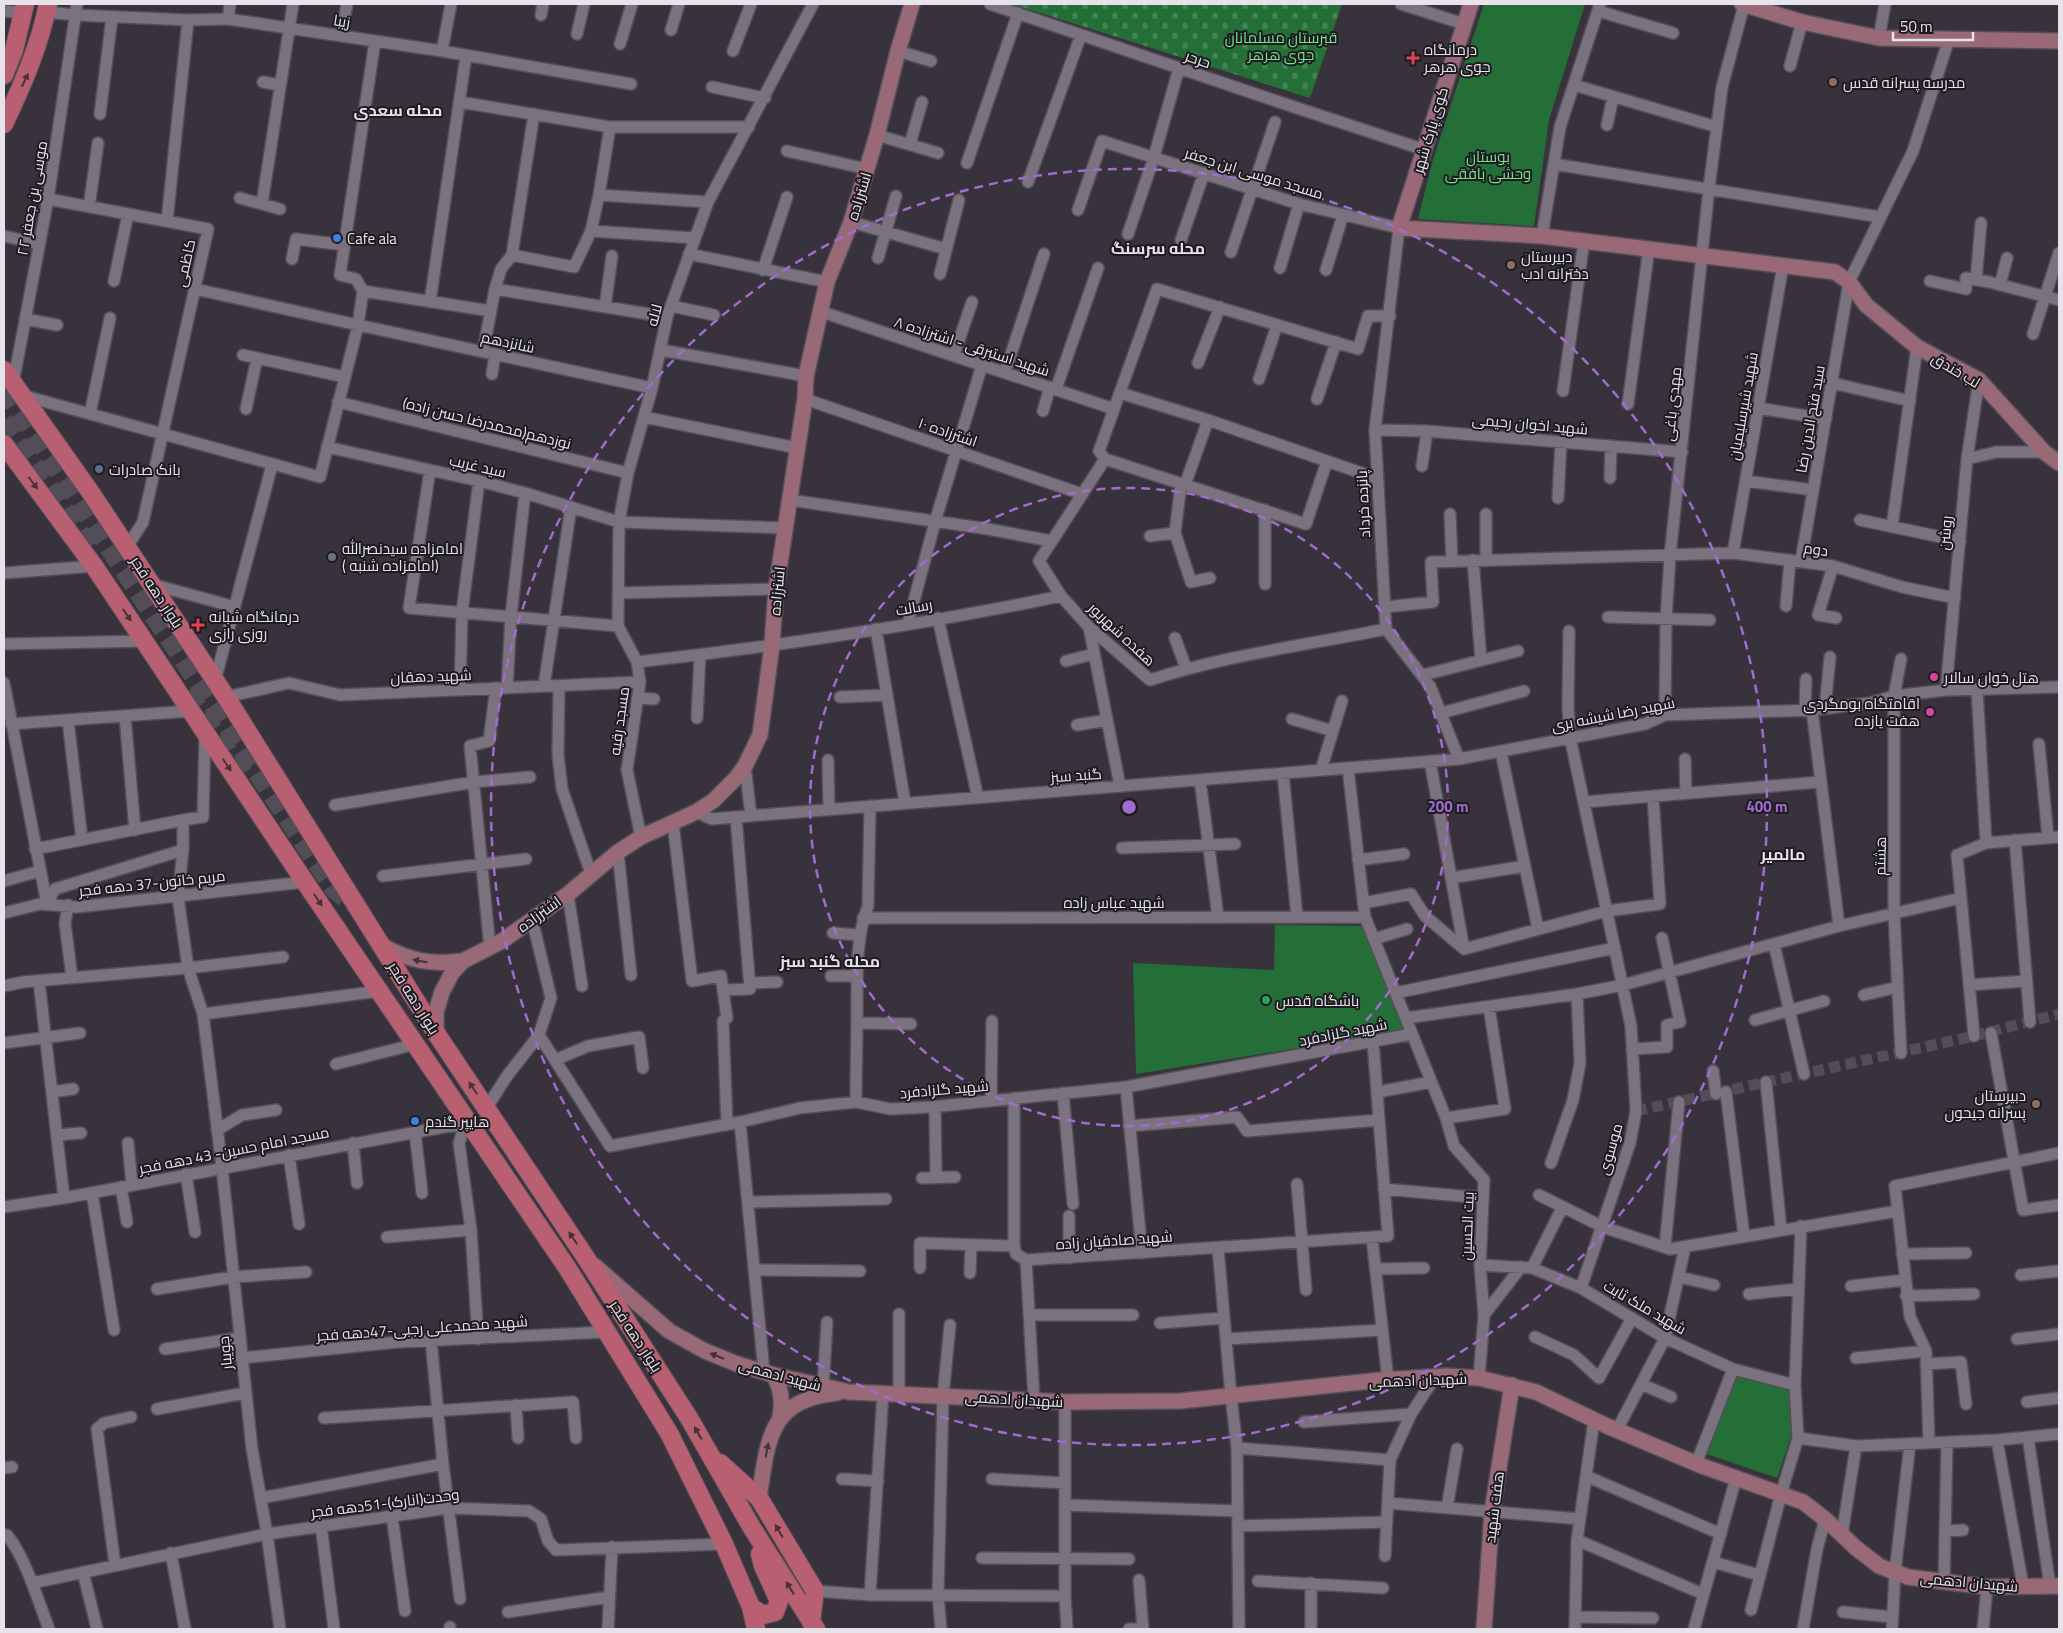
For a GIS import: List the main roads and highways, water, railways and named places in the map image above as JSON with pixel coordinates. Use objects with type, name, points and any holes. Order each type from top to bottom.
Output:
[{"type":"main road","points":[[4,75],[14,50],[24,8]]},
{"type":"main road","points":[[4,124],[28,74],[47,8]]},
{"type":"main road","name":"بلوار دهه فجر","points":[[13,383],[91,493],[226,696],[436,1034],[586,1258],[689,1418],[752,1528],[814,1625]]},
{"type":"main road","name":"بلوار دهه فجر","points":[[4,444],[94,566],[305,882],[568,1269],[669,1433],[724,1544],[751,1606],[756,1629]]},
{"type":"main road","points":[[709,1452],[759,1498],[815,1591],[814,1625]]},
{"type":"main road","points":[[751,1606],[763,1615],[775,1612],[780,1601],[763,1566],[752,1528]]},
{"type":"tunnel","points":[[4,390],[334,890],[356,907]]},
{"type":"tunnel","points":[[4,420],[91,548]]},
{"type":"tunnel","points":[[188,692],[244,773]]},
{"type":"tunnel","points":[[1636,1111],[1974,1036],[2059,1014]]},
{"type":"place","name":"درمانگاه جوی هرهر","points":[[1413,58]]},
{"type":"place","name":"مدرسه پسرانه قدس","points":[[1833,82]]},
{"type":"place","name":"Cafe ala","points":[[337,238]]},
{"type":"place","name":"دبیرستان دخترانه ادب","points":[[1511,265]]},
{"type":"place","name":"بانک صادرات","points":[[99,469]]},
{"type":"place","name":"امامزاده سیدنصرالله ( امامزاده شنبه)","points":[[332,557]]},
{"type":"place","name":"درمانگاه شبانه روزی رازی","points":[[198,625]]},
{"type":"place","name":"هتل خوان سالار","points":[[1934,677]]},
{"type":"place","name":"اقامتگاه بومگردی هفت یازده","points":[[1930,712]]},
{"type":"place","name":"باشگاه قدس","points":[[1266,1000]]},
{"type":"place","name":"دبیرستان پسرانه جیحون","points":[[2036,1104]]},
{"type":"place","name":"هایپر گندم","points":[[415,1121]]},
{"type":"district","name":"محله سعدی","points":[[398,110]]},
{"type":"district","name":"محله سرسنگ","points":[[1158,248]]},
{"type":"district","name":"مالمیر","points":[[1783,854]]},
{"type":"district","name":"محله گنبد سبز","points":[[830,961]]},
{"type":"park label","name":"قبرستان مسلمانان جوی هرهر","points":[[1281,46]]},
{"type":"park label","name":"بوستان وحشی بافقی","points":[[1488,164]]}]
